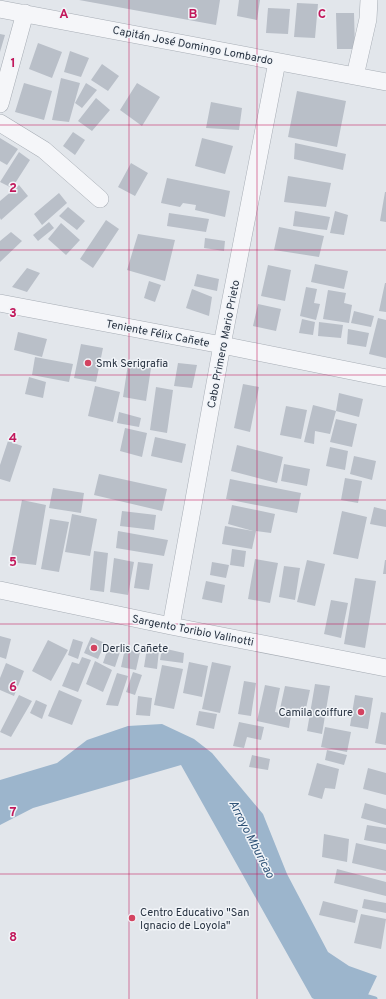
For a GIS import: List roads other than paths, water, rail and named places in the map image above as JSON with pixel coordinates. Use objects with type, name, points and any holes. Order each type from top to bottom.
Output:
[{"type":"street","points":[[355,76],[368,19],[369,0]]},
{"type":"street","name":"Capitán José Domingo Lombardo","points":[[0,9],[386,82]]},
{"type":"street","points":[[0,104],[25,13]]},
{"type":"street","name":"Cabo Primero Mario Prieto","points":[[171,626],[222,345],[277,62]]},
{"type":"street","points":[[0,123],[44,150],[100,199]]},
{"type":"street","name":"Teniente Félix Cañete","points":[[0,303],[386,378]]},
{"type":"street","name":"Sargento Toribio Valinotti","points":[[0,590],[171,626],[386,668]]},
{"type":"water","points":[[162,724],[194,739],[212,753],[263,814],[287,874],[328,952],[349,966],[377,976],[366,999],[312,998],[181,765],[33,808],[0,825],[0,780],[57,763],[87,740],[128,726]]},
{"type":"waterway","name":"Arroyo Mburicao","points":[[361,995],[375,999]]},
{"type":"place","name":"Smk Serigrafia","points":[[88,363]]},
{"type":"place","name":"Derlis Cañete","points":[[94,648]]},
{"type":"place","name":"Camila coiffure","points":[[361,712]]},
{"type":"place","name":"Centro Educativo \"San Ignacio de Loyola\"","points":[[132,918]]}]
